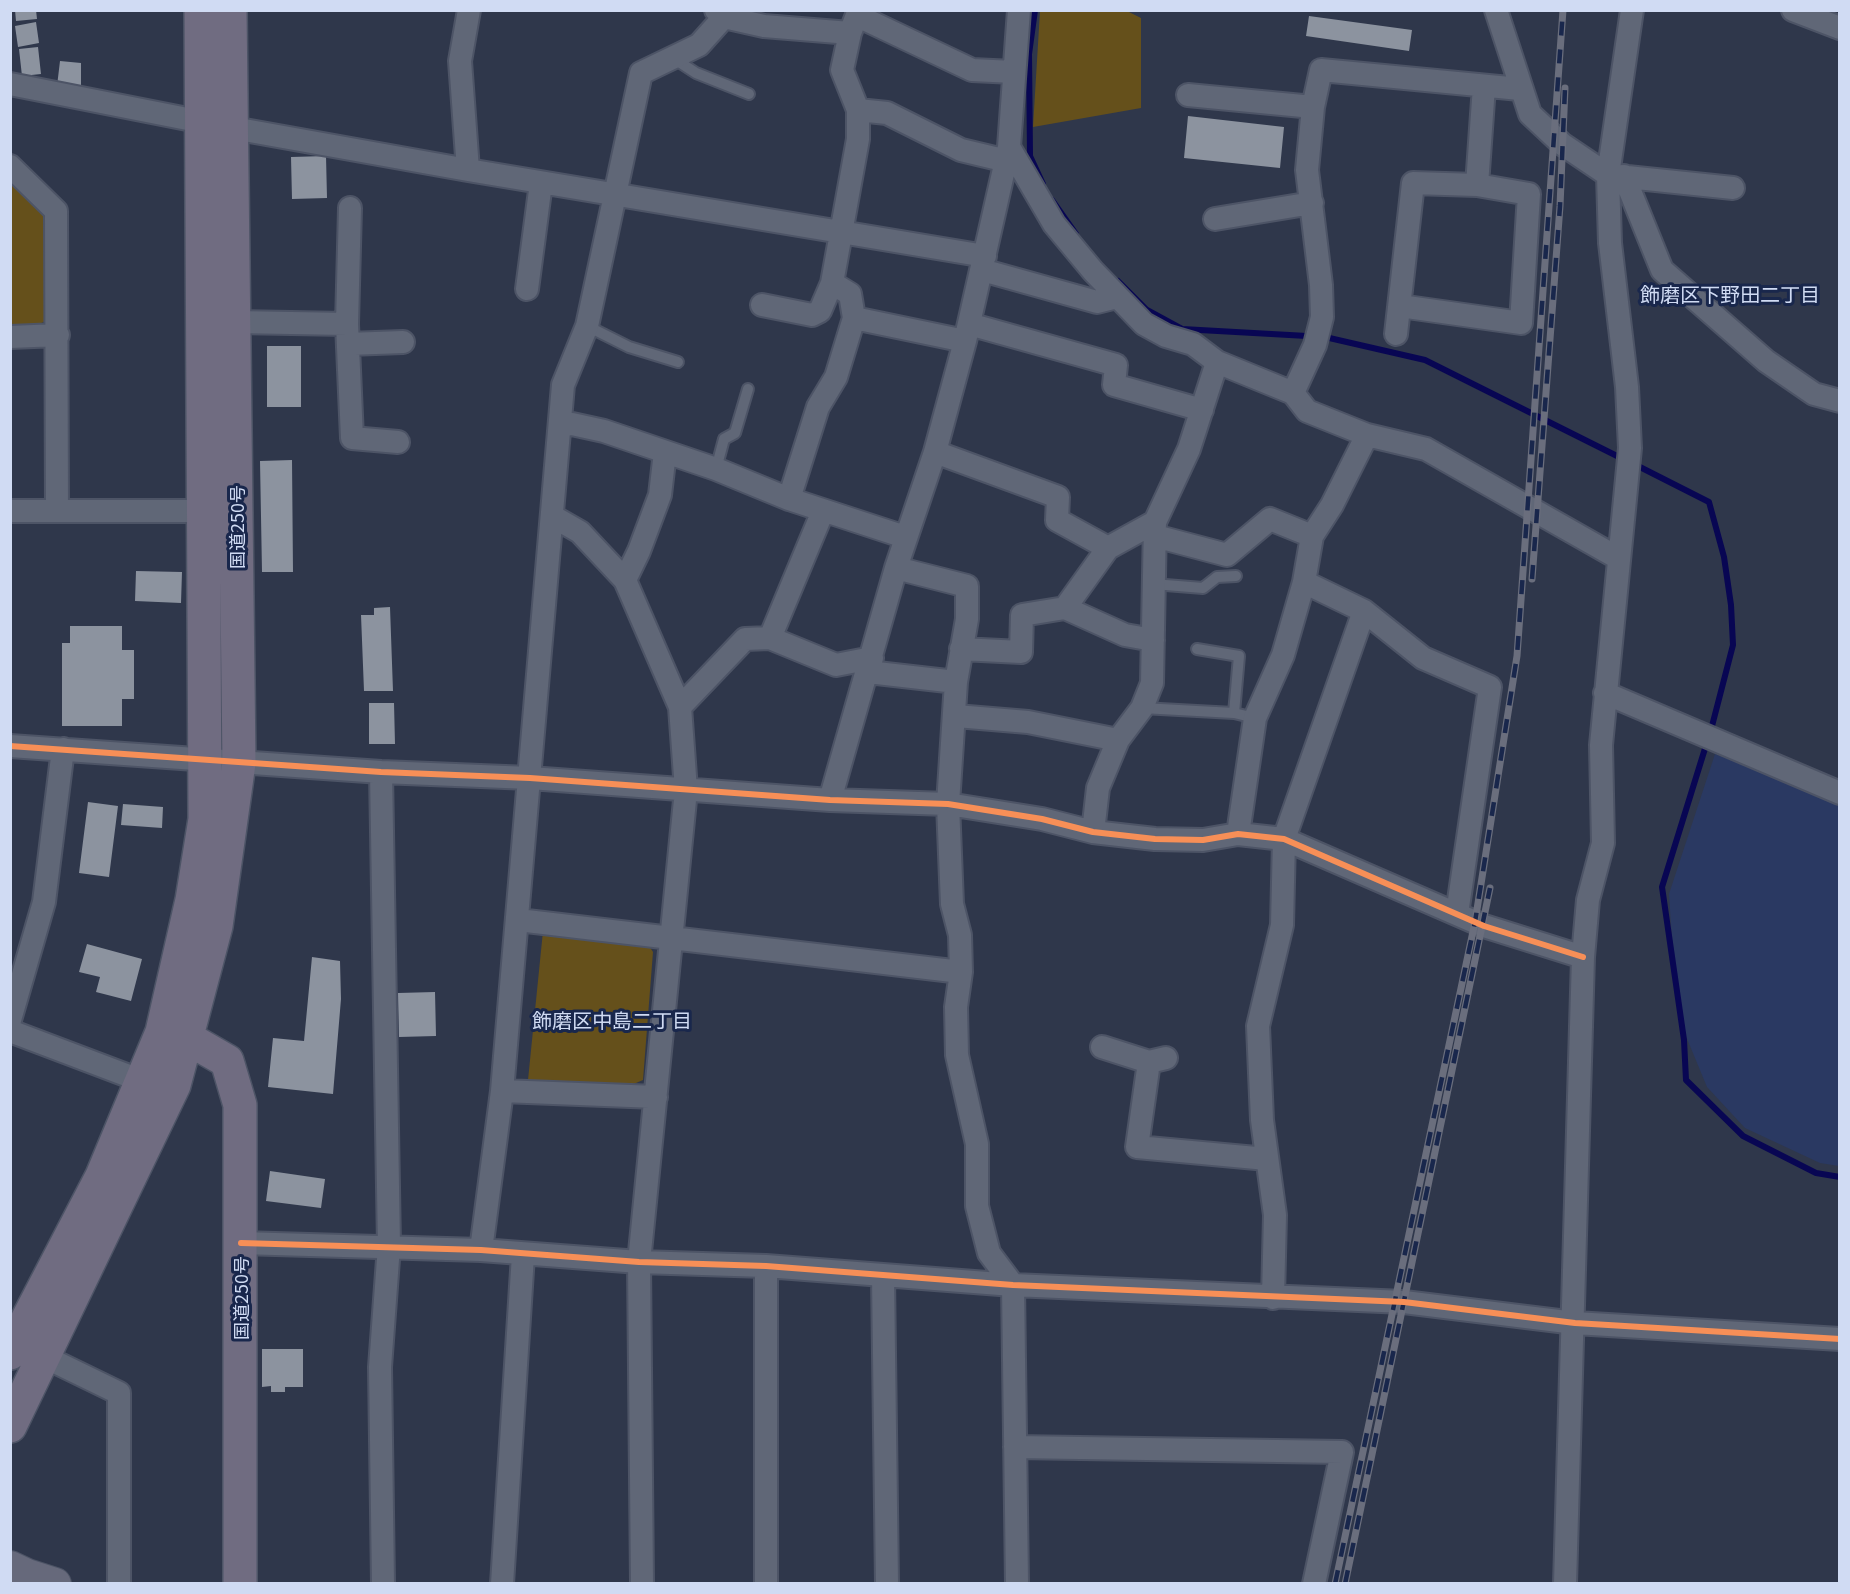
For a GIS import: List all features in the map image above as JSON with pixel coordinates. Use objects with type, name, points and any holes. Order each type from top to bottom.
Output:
[{"type":"highway","name":"国道250号","points":[[10,1426],[174,1084],[175,1035],[205,819],[207,759],[201,10]]},
{"type":"highway","name":"国道250号","points":[[13,1343],[102,1176],[142,1081],[175,1035],[216,926],[239,763],[236,322],[230,10]]},
{"type":"highway","name":"国道250号","points":[[175,1035],[227,1061],[240,1105],[240,1584]]},
{"type":"street","points":[[468,170],[460,61],[469,10]]},
{"type":"street","points":[[830,800],[905,537],[935,452],[967,332],[1008,154],[1019,10]]},
{"type":"street","points":[[1496,10],[1530,114],[1562,144],[1616,176],[1733,188]]},
{"type":"street","points":[[1565,1584],[1575,1323],[1583,957],[1588,900],[1603,843],[1601,745],[1630,448],[1627,387],[1610,243],[1632,10]]},
{"type":"street","points":[[1793,10],[1839,28]]},
{"type":"street","points":[[482,1250],[502,1091],[564,385],[587,326],[641,73],[699,45],[722,13],[764,26],[855,20],[972,70],[1014,72]]},
{"type":"street","points":[[762,305],[812,315],[820,311],[832,283],[858,139],[858,110],[842,70],[855,20]]},
{"type":"street","points":[[1293,393],[1317,338],[1322,317],[1321,285],[1307,170],[1313,107],[1321,70],[1520,89]]},
{"type":"street","points":[[10,84],[233,128],[541,183],[842,232],[983,263],[1097,302],[1117,297]]},
{"type":"street","points":[[1477,185],[1484,86]]},
{"type":"street","points":[[1188,95],[1313,107]]},
{"type":"street","points":[[858,110],[886,113],[961,150],[1008,154]]},
{"type":"street","points":[[1008,154],[1054,224],[1117,297],[1144,324],[1167,336],[1193,344],[1217,362],[1293,393],[1307,411],[1367,435],[1426,449],[1618,558]]},
{"type":"street","points":[[10,166],[56,211],[57,511]]},
{"type":"street","points":[[1616,176],[1662,270],[1766,361],[1814,394],[1839,401]]},
{"type":"street","points":[[527,289],[541,183]]},
{"type":"street","points":[[1396,334],[1413,183],[1477,185],[1529,194],[1521,322],[1400,306]]},
{"type":"street","points":[[1215,219],[1312,203]]},
{"type":"street","points":[[350,208],[347,334],[352,438],[398,442]]},
{"type":"street","points":[[789,500],[818,407],[836,377],[854,318],[850,294],[832,283]]},
{"type":"street","points":[[854,318],[967,332],[1116,365],[1114,385],[1202,410]]},
{"type":"street","points":[[236,322],[403,342]]},
{"type":"street","points":[[10,337],[58,335]]},
{"type":"street","points":[[1093,832],[1098,788],[1118,740],[1142,708],[1152,683],[1155,529],[1189,448],[1217,362]]},
{"type":"street","points":[[560,426],[572,424],[604,431],[716,469],[789,500],[905,537]]},
{"type":"street","points":[[1238,834],[1244,716],[1283,655],[1304,582],[1312,536],[1332,505],[1367,435]]},
{"type":"street","points":[[625,580],[639,551],[660,495],[665,452]]},
{"type":"street","points":[[935,452],[1058,497],[1057,520],[1108,548]]},
{"type":"street","points":[[10,511],[205,511]]},
{"type":"street","points":[[770,638],[823,511]]},
{"type":"street","points":[[552,516],[580,532],[625,580],[680,707],[686,790],[639,1262],[642,1584]]},
{"type":"street","points":[[1065,608],[1108,548],[1155,529],[1227,555],[1270,519],[1312,536]]},
{"type":"street","points":[[896,568],[966,586],[967,619],[956,682],[956,716],[948,804],[952,904],[960,935],[961,972],[956,1007],[957,1055],[977,1144],[977,1206],[989,1253],[1013,1285],[1017,1584]]},
{"type":"street","points":[[1304,582],[1364,611],[1423,658],[1490,687],[1456,914]]},
{"type":"street","points":[[961,649],[1021,652],[1022,615],[1065,608],[1125,634],[1153,640]]},
{"type":"street","points":[[1273,1298],[1275,1215],[1262,1120],[1258,1026],[1282,926],[1284,839],[1364,611]]},
{"type":"street","points":[[680,707],[745,639],[770,638],[836,665],[870,665],[956,682]]},
{"type":"street","points":[[1605,693],[1839,793]]},
{"type":"street","points":[[956,716],[1028,722],[1118,740]]},
{"type":"street","points":[[10,746],[381,772],[530,778],[830,800],[948,804],[1042,819],[1093,832],[1155,839],[1203,840],[1238,834],[1284,839],[1484,926],[1583,957]]},
{"type":"street","points":[[10,1020],[44,902],[63,749]]},
{"type":"street","points":[[381,772],[389,1246],[380,1367],[382,1584]]},
{"type":"street","points":[[518,920],[961,972]]},
{"type":"street","points":[[10,1031],[142,1081]]},
{"type":"street","points":[[1102,1047],[1157,1060],[1137,1148],[1267,1159]]},
{"type":"street","points":[[502,1091],[656,1097]]},
{"type":"street","points":[[241,1243],[482,1250],[523,1255],[639,1262],[766,1266],[1013,1285],[1404,1302],[1575,1323],[1839,1339]]},
{"type":"street","points":[[502,1584],[523,1255]]},
{"type":"street","points":[[766,1266],[766,1584]]},
{"type":"street","points":[[883,1276],[887,1584]]},
{"type":"street","points":[[45,1357],[119,1393],[119,1584]]},
{"type":"street","points":[[1016,1448],[1342,1452],[1314,1584]]},
{"type":"lane","points":[[672,58],[696,73],[749,94]]},
{"type":"lane","points":[[587,326],[629,347],[678,362]]},
{"type":"lane","points":[[716,469],[724,439],[735,433],[748,389]]},
{"type":"lane","points":[[1153,584],[1203,588],[1217,577],[1236,576]]},
{"type":"lane","points":[[1142,708],[1244,716],[1239,656],[1197,649]]},
{"type":"shaded area","points":[[1040,11],[1127,11],[1141,18],[1141,108],[1033,127]]},
{"type":"shaded area","points":[[10,177],[47,218],[48,320],[37,325],[11,326]]},
{"type":"shaded area","points":[[1715,754],[1839,802],[1839,1166],[1820,1163],[1745,1128],[1707,1087],[1683,1029],[1674,970],[1669,894]]},
{"type":"shaded area","points":[[543,931],[646,941],[653,952],[643,1080],[629,1086],[528,1080]]},
{"type":"building","points":[[15,10],[36,10],[37,19],[16,21]]},
{"type":"building","points":[[1309,16],[1412,30],[1409,51],[1306,36]]},
{"type":"building","points":[[36,22],[39,43],[18,47],[15,26]]},
{"type":"building","points":[[38,47],[41,74],[22,76],[19,49]]},
{"type":"building","points":[[60,61],[81,63],[81,89],[57,86]]},
{"type":"building","points":[[1188,116],[1284,127],[1280,168],[1184,158]]},
{"type":"building","points":[[326,156],[327,198],[292,199],[291,157]]},
{"type":"building","points":[[267,346],[301,346],[301,407],[267,407]]},
{"type":"building","points":[[292,460],[293,572],[262,572],[260,461]]},
{"type":"building","points":[[136,571],[182,572],[181,603],[135,601]]},
{"type":"building","points":[[390,607],[393,691],[364,691],[361,615],[374,615],[374,608]]},
{"type":"building","points":[[70,626],[122,626],[122,650],[134,650],[134,699],[122,699],[122,726],[62,726],[62,643],[70,643]]},
{"type":"building","points":[[369,703],[394,703],[395,744],[369,744]]},
{"type":"building","points":[[88,802],[118,806],[109,877],[79,873]]},
{"type":"building","points":[[123,804],[163,807],[162,828],[121,825]]},
{"type":"building","points":[[87,944],[142,959],[131,1001],[96,992],[100,977],[79,972]]},
{"type":"building","points":[[312,957],[340,961],[341,999],[333,1094],[268,1087],[273,1038],[304,1041]]},
{"type":"building","points":[[435,992],[436,1036],[399,1037],[398,993]]},
{"type":"building","points":[[270,1171],[325,1179],[321,1208],[266,1201]]},
{"type":"building","points":[[262,1349],[303,1349],[303,1387],[285,1387],[285,1392],[271,1392],[271,1386],[262,1387]]},
{"type":"waterway","points":[[1035,10],[1029,54],[1030,156],[1043,184]]},
{"type":"waterway","points":[[1052,200],[1076,234]]},
{"type":"waterway","points":[[1118,281],[1147,310],[1182,329],[1325,337],[1425,360],[1623,459]]},
{"type":"waterway","points":[[1632,463],[1709,502],[1724,557],[1731,605],[1733,645],[1712,726],[1662,887],[1684,1040],[1686,1080],[1743,1136],[1816,1173],[1840,1177]]},
{"type":"railway","points":[[1335,1584],[1475,922],[1517,656],[1563,10]]},
{"type":"railway","points":[[1532,579],[1560,206],[1565,88]]},
{"type":"railway","points":[[1345,1584],[1490,888]]},
{"type":"cycle path","points":[[10,746],[381,772],[530,778],[830,800],[948,804],[1042,819],[1093,832],[1155,839],[1203,840],[1238,834],[1284,839],[1484,926],[1583,957]]},
{"type":"cycle path","points":[[241,1243],[481,1250],[639,1262],[766,1266],[1013,1285],[1404,1302],[1575,1323],[1840,1339]]},
{"type":"district","name":"飾磨区下野田二丁目","points":[[1730,294]]},
{"type":"district","name":"飾磨区中島二丁目","points":[[612,1020]]}]
